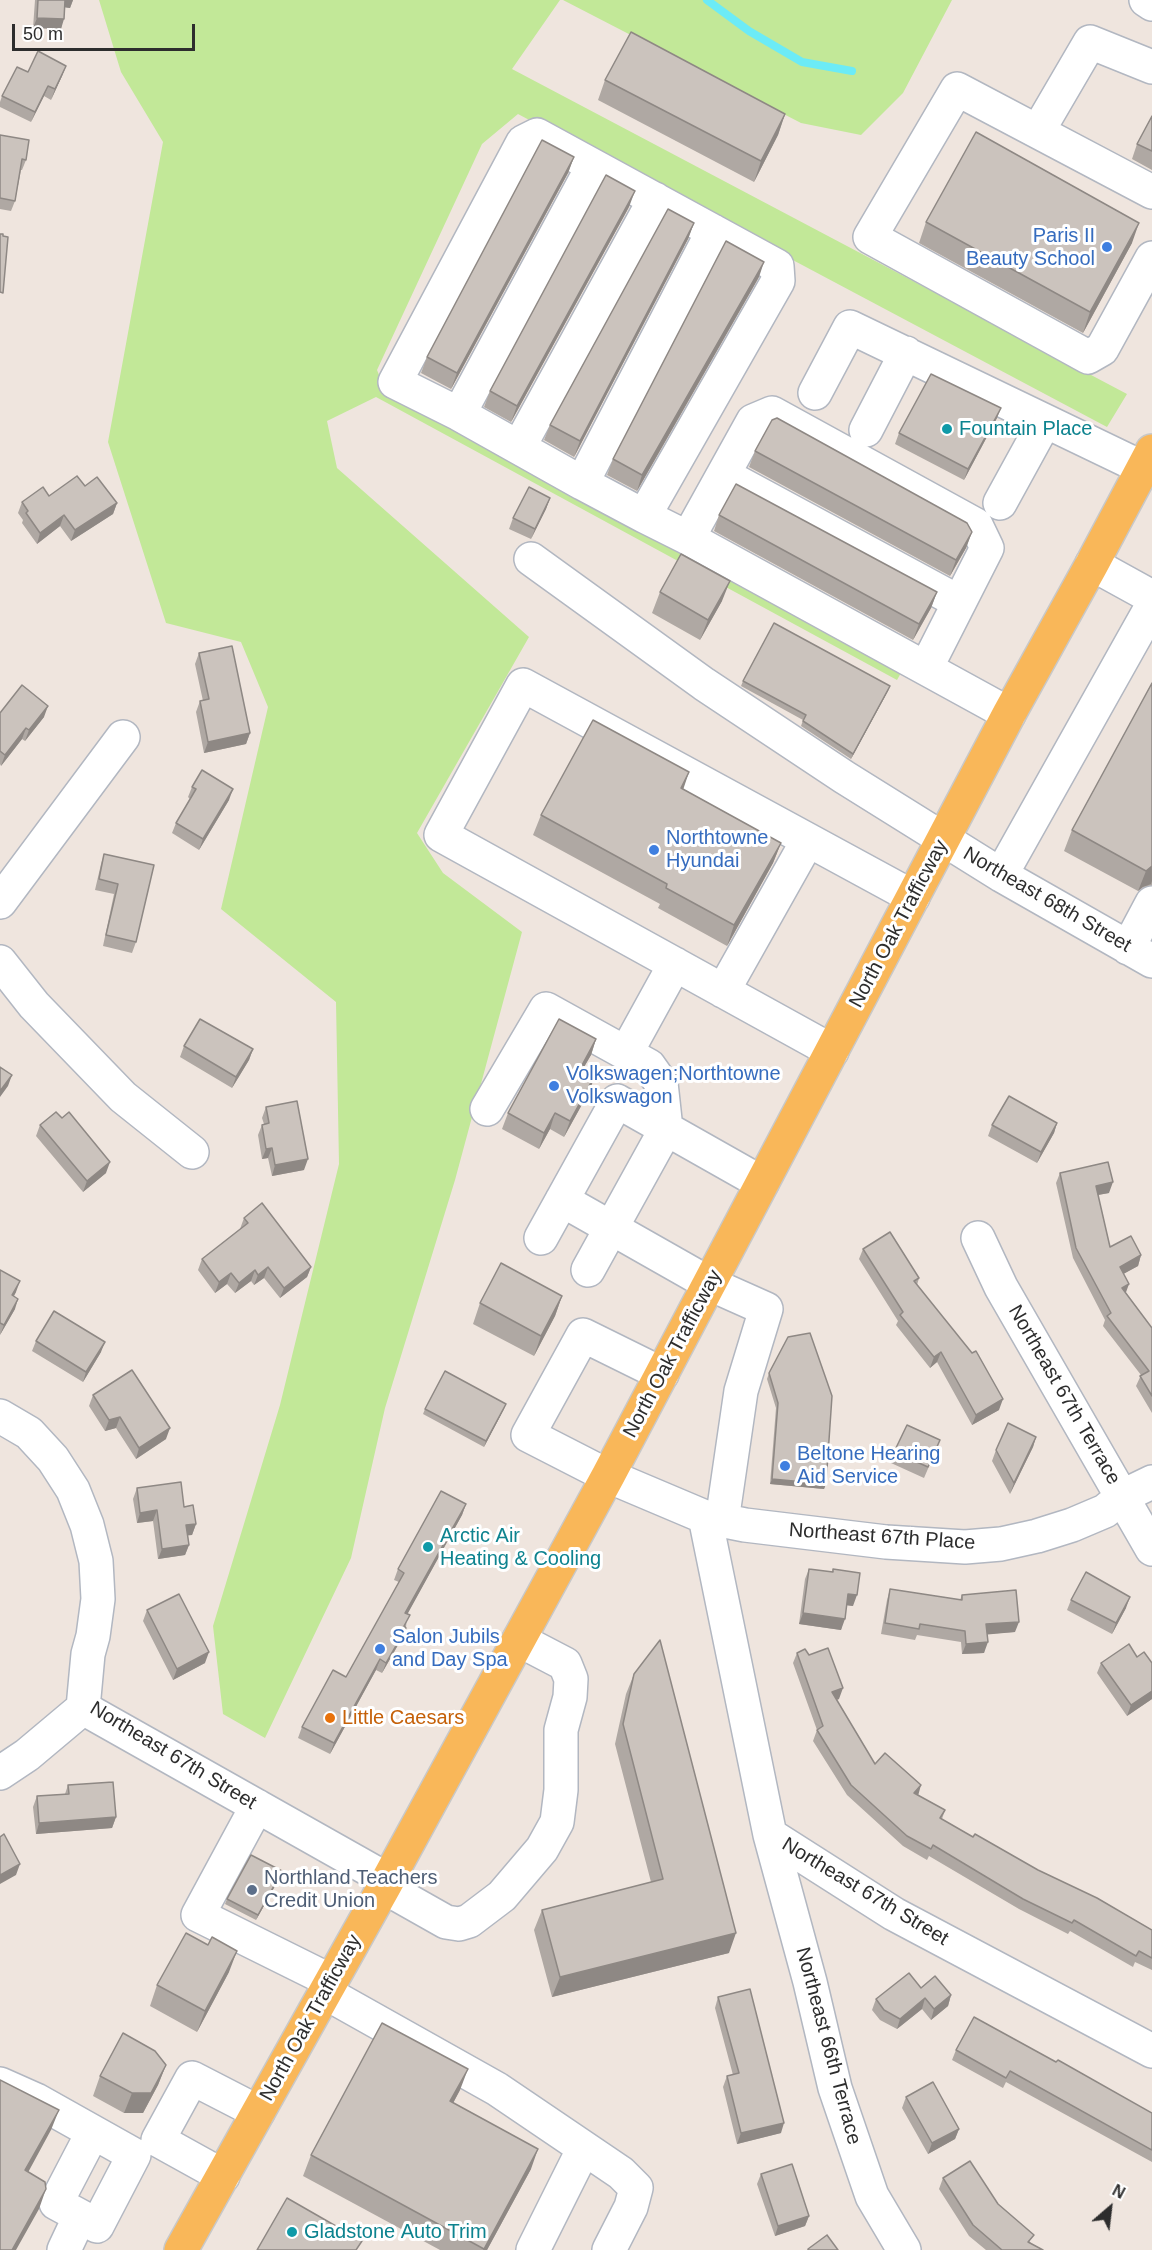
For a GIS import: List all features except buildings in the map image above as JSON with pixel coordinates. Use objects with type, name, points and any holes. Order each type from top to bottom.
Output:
[{"type":"main road","name":"North Oak Trafficway","points":[[181,2250],[386,1884],[608,1476],[1009,714],[1148,460]]},
{"type":"street","points":[[1146,0],[1152,4]]},
{"type":"street","points":[[1038,131],[1090,42],[1152,67]]},
{"type":"street","points":[[1152,192],[957,89],[870,237],[1088,357],[1102,349],[1152,258]]},
{"type":"street","points":[[644,516],[778,281],[777,266],[537,135],[523,142],[395,381],[1009,714]]},
{"type":"street","points":[[459,414],[593,165]]},
{"type":"street","points":[[519,447],[655,200]]},
{"type":"street","points":[[582,483],[713,231]]},
{"type":"street","points":[[815,393],[850,327],[1045,421],[1148,460]]},
{"type":"street","points":[[866,430],[906,353]]},
{"type":"street","points":[[688,538],[753,421],[772,413],[976,525],[987,548],[926,668]]},
{"type":"street","points":[[1000,503],[1045,421]]},
{"type":"street","points":[[724,475],[959,602]]},
{"type":"street","name":"Northeast 68th Street","points":[[531,559],[713,690],[844,777],[1001,875],[1140,955]]},
{"type":"street","points":[[1092,564],[1152,597]]},
{"type":"street","points":[[1001,875],[1152,606]]},
{"type":"street","points":[[832,1051],[441,835],[523,686],[913,897]]},
{"type":"street","points":[[0,902],[123,737]]},
{"type":"street","points":[[723,991],[808,840]]},
{"type":"street","points":[[1140,955],[1152,903]]},
{"type":"street","points":[[0,962],[34,1005],[123,1098],[192,1152]]},
{"type":"street","points":[[626,1053],[675,964]]},
{"type":"street","points":[[487,1108],[546,1009],[649,1066],[661,1083],[666,1129],[588,1270]]},
{"type":"street","points":[[541,1238],[618,1101],[762,1183]]},
{"type":"street","points":[[562,1200],[710,1284]]},
{"type":"street","name":"Northeast 67th Terrace","points":[[978,1238],[1001,1287],[1152,1550]]},
{"type":"street","name":"Northeast 67th Street","points":[[710,1284],[766,1309],[741,1391],[713,1519],[770,1835],[894,1914],[1152,2051]]},
{"type":"street","name":"Northeast 67th Place","points":[[662,1374],[583,1335],[528,1435],[608,1476],[713,1519],[745,1526],[886,1542],[965,1547],[1002,1544],[1063,1528],[1105,1511],[1123,1496],[1152,1482]]},
{"type":"street","name":"Northeast 67th Street","points":[[0,1416],[29,1433],[53,1459],[73,1490],[87,1525],[96,1561],[98,1599],[88,1654],[83,1708],[257,1806],[446,1922],[459,1924],[469,1920],[502,1896],[542,1849],[556,1822],[561,1790],[561,1730],[570,1697],[571,1679],[565,1664],[519,1640]]},
{"type":"street","points":[[0,1773],[27,1755],[83,1708]]},
{"type":"street","points":[[257,1806],[198,1915],[329,1987],[496,2089],[621,2173],[636,2188],[631,2206],[609,2250]]},
{"type":"street","name":"Northeast 66th Terrace","points":[[770,1835],[810,1982],[835,2088],[872,2196],[904,2250]]},
{"type":"street","points":[[223,2176],[158,2140],[192,2078],[258,2112]]},
{"type":"street","points":[[0,2084],[36,2100],[134,2155],[97,2226],[56,2203],[93,2132]]},
{"type":"street","points":[[533,2250],[584,2148]]},
{"type":"street","points":[[64,2250],[80,2216]]},
{"type":"green space","points":[[99,0],[560,0],[512,69],[1127,394],[1107,427],[518,114],[482,144],[377,370],[384,387],[906,664],[897,680],[376,397],[327,421],[337,468],[529,637],[417,833],[443,873],[522,932],[455,1180],[385,1408],[351,1558],[265,1738],[223,1714],[213,1626],[280,1405],[339,1164],[336,1002],[221,909],[268,707],[241,642],[166,623],[108,442],[163,142],[121,72]]},
{"type":"green space","points":[[563,0],[952,0],[903,93],[861,135],[801,123]]},
{"type":"waterway","points":[[707,0],[749,31],[802,62],[852,71]]},
{"type":"place","name":"Paris II Beauty School","points":[[1107,247]]},
{"type":"place","name":"Fountain Place","points":[[947,429]]},
{"type":"place","name":"Northtowne Hyundai","points":[[654,850]]},
{"type":"place","name":"Volkswagen;Northtowne Volkswagon","points":[[554,1086]]},
{"type":"place","name":"Beltone Hearing Aid Service","points":[[785,1466]]},
{"type":"place","name":"Arctic Air Heating & Cooling","points":[[428,1547]]},
{"type":"place","name":"Salon Jubils and Day Spa","points":[[380,1649]]},
{"type":"place","name":"Little Caesars","points":[[330,1718]]},
{"type":"place","name":"Northland Teachers Credit Union","points":[[252,1890]]},
{"type":"place","name":"Gladstone Auto Trim","points":[[292,2232]]}]
